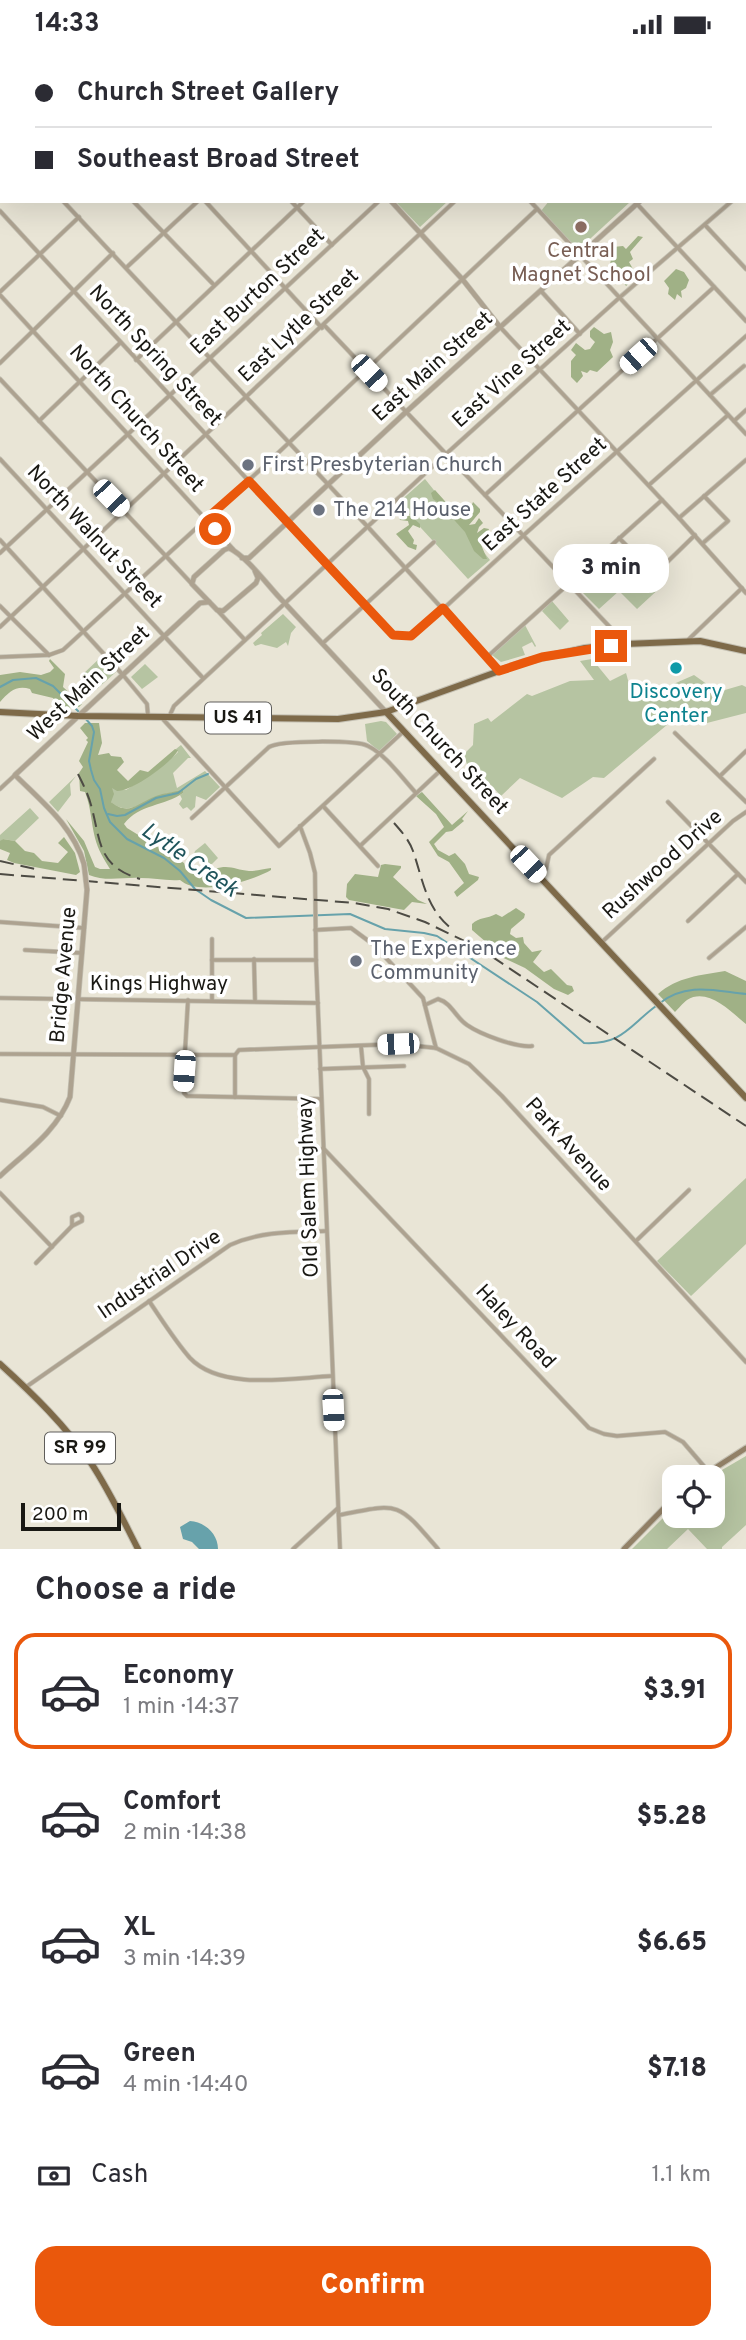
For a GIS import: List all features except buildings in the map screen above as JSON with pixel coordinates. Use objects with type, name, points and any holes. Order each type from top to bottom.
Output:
[{"type":"main road","name":"US 41","points":[[0,712],[326,720],[386,712],[542,657],[606,646],[687,641],[714,643],[746,651]]},
{"type":"main road","name":"South Church Street","points":[[386,712],[746,1098]]},
{"type":"main road","name":"SR 99","points":[[0,1364],[26,1387],[70,1435],[92,1464],[138,1549]]},
{"type":"main road","points":[[718,1465],[746,1448]]},
{"type":"main road","points":[[624,1549],[662,1510]]},
{"type":"street","points":[[65,203],[368,526],[499,671]]},
{"type":"street","points":[[135,203],[214,285]]},
{"type":"street","points":[[127,267],[196,203]]},
{"type":"street","points":[[207,203],[625,644]]},
{"type":"street","points":[[293,203],[332,245]]},
{"type":"street","points":[[136,360],[302,203]]},
{"type":"street","name":"East Burton Street","points":[[0,553],[377,203]]},
{"type":"street","points":[[393,203],[463,280],[500,327],[649,485],[746,593]]},
{"type":"street","name":"East Lytle Street","points":[[0,627],[453,203]]},
{"type":"street","points":[[532,203],[746,434]]},
{"type":"street","points":[[638,203],[746,321]]},
{"type":"street","name":"East Main Street","points":[[249,558],[638,203]]},
{"type":"street","name":"East Vine Street","points":[[169,717],[174,706],[203,678],[446,454],[730,203]]},
{"type":"street","points":[[0,657],[49,656],[63,650],[84,633],[537,209]]},
{"type":"street","name":"North Spring Street","points":[[0,212],[363,605]]},
{"type":"street","points":[[0,294],[79,218]]},
{"type":"street","points":[[705,225],[746,269]]},
{"type":"street","points":[[0,363],[113,253]]},
{"type":"street","points":[[485,495],[714,287]]},
{"type":"street","points":[[541,291],[580,334]]},
{"type":"street","name":"North Church Street","points":[[0,294],[249,565]]},
{"type":"street","name":"East State Street","points":[[363,605],[387,631],[400,637],[418,632],[746,336]]},
{"type":"street","points":[[39,421],[120,343]]},
{"type":"street","points":[[710,395],[744,366]]},
{"type":"street","points":[[0,379],[245,640]]},
{"type":"street","points":[[734,421],[746,410]]},
{"type":"street","points":[[649,485],[728,415]]},
{"type":"street","name":"North Walnut Street","points":[[0,459],[203,678]]},
{"type":"street","points":[[679,518],[746,460]]},
{"type":"street","points":[[702,544],[728,521],[704,496]]},
{"type":"street","points":[[487,657],[662,500]]},
{"type":"street","points":[[619,538],[655,574],[695,535]]},
{"type":"street","points":[[0,540],[123,674],[146,703],[148,716]]},
{"type":"street","points":[[323,643],[434,542]]},
{"type":"street","points":[[192,585],[194,577],[224,550],[235,550]]},
{"type":"street","points":[[242,558],[249,558],[249,565]]},
{"type":"street","name":"South Church Street","points":[[249,565],[386,712]]},
{"type":"street","points":[[217,610],[228,608],[256,583],[258,578],[255,571]]},
{"type":"street","points":[[687,641],[742,588]]},
{"type":"street","points":[[200,603],[205,598]]},
{"type":"street","points":[[200,603],[205,598]]},
{"type":"street","name":"West Main Street","points":[[0,789],[200,603]]},
{"type":"street","points":[[0,606],[49,656]]},
{"type":"street","points":[[606,646],[614,636],[613,629]]},
{"type":"street","points":[[160,717],[279,846],[404,731]]},
{"type":"street","points":[[675,733],[746,802]]},
{"type":"street","points":[[192,818],[275,744],[317,742],[368,746],[416,793]]},
{"type":"street","points":[[720,776],[746,751]]},
{"type":"street","points":[[540,876],[547,869],[549,855],[654,759]]},
{"type":"street","points":[[360,846],[441,770]]},
{"type":"street","name":"Bridge Avenue","points":[[0,1176],[53,1127],[70,1097],[87,890],[80,849],[72,835],[15,775]]},
{"type":"street","points":[[668,802],[746,882]]},
{"type":"street","points":[[323,806],[378,866]]},
{"type":"street","name":"Rushwood Drive","points":[[601,942],[746,812]]},
{"type":"street","name":"Old Salem Highway","points":[[300,827],[315,873],[321,1099],[340,1549]]},
{"type":"street","points":[[688,921],[738,874]]},
{"type":"street","points":[[0,922],[84,928]]},
{"type":"street","points":[[709,958],[746,927]]},
{"type":"street","points":[[315,930],[351,928],[359,932],[423,998],[436,1048]]},
{"type":"street","points":[[212,939],[212,1000]]},
{"type":"street","points":[[25,950],[82,953]]},
{"type":"street","points":[[254,959],[255,1000]]},
{"type":"street","points":[[212,960],[316,960]]},
{"type":"street","name":"Kings Highway","points":[[0,998],[318,1003]]},
{"type":"street","points":[[425,1005],[438,999],[447,1002],[466,1024],[517,1046],[532,1047]]},
{"type":"street","points":[[188,1000],[184,1093],[188,1097],[321,1099]]},
{"type":"street","name":"Park Avenue","points":[[0,1054],[185,1056],[235,1055],[239,1050],[398,1044],[436,1048],[469,1064],[487,1080],[746,1362]]},
{"type":"street","points":[[361,1046],[363,1067],[369,1079],[369,1114]]},
{"type":"street","points":[[235,1055],[235,1097]]},
{"type":"street","points":[[320,1069],[404,1066]]},
{"type":"street","points":[[0,1100],[43,1107],[61,1116]]},
{"type":"street","name":"Haley Road","points":[[323,1148],[589,1428],[617,1436],[665,1432],[683,1442],[703,1465]]},
{"type":"street","points":[[636,1241],[689,1190]]},
{"type":"street","points":[[0,1193],[52,1247]]},
{"type":"street","points":[[36,1263],[72,1226]]},
{"type":"street","name":"Industrial Drive","points":[[26,1387],[230,1245],[248,1237],[326,1231]]},
{"type":"street","points":[[149,1301],[192,1360],[212,1372],[241,1380],[332,1376]]},
{"type":"street","points":[[293,1549],[338,1507]]},
{"type":"street","points":[[339,1515],[392,1507],[412,1518],[438,1549]]},
{"type":"green space","points":[[397,203],[446,203],[420,227]]},
{"type":"green space","name":"Central Magnet School","points":[[547,203],[629,203],[578,250],[541,211]]},
{"type":"green space","points":[[638,236],[643,237],[630,252],[633,259],[629,262],[638,275],[626,286],[616,277],[610,265],[613,247],[623,246],[626,249]]},
{"type":"green space","points":[[676,269],[684,272],[689,280],[686,288],[681,291],[682,298],[677,294],[675,300],[668,294],[669,288],[664,281]]},
{"type":"green space","points":[[594,327],[604,334],[611,332],[613,342],[610,350],[613,357],[597,372],[581,371],[583,376],[577,383],[571,377],[571,361],[576,355],[571,350],[576,343],[585,350],[590,349],[595,342],[590,337],[590,331]]},
{"type":"green space","points":[[425,479],[490,560],[468,579],[398,503]]},
{"type":"green space","points":[[435,490],[452,509],[461,510],[463,517],[467,516],[473,502],[480,509],[469,525],[475,524],[479,518],[483,523],[477,533],[484,528],[489,529],[485,539],[480,542],[487,559],[474,551],[465,532],[444,511],[442,505],[433,499],[431,493]]},
{"type":"green space","points":[[399,516],[411,516],[420,524],[420,528],[413,525],[408,531],[414,540],[413,544],[417,545],[416,550],[408,547],[396,534],[409,525],[408,521],[400,520]]},
{"type":"green space","points":[[594,564],[608,578],[623,564],[634,577],[644,567],[663,585],[637,609],[619,591],[599,609],[573,583]]},
{"type":"green space","points":[[622,565],[634,578],[626,582],[616,578],[590,583],[585,581],[586,578],[599,573],[608,577]]},
{"type":"green space","points":[[552,601],[569,621],[560,630],[542,611]]},
{"type":"green space","points":[[283,614],[296,627],[291,633],[288,646],[286,642],[277,648],[261,644],[255,646],[253,643],[261,633]]},
{"type":"green space","points":[[525,625],[535,647],[532,642],[522,647],[525,655],[501,662],[492,655]]},
{"type":"green space","points":[[101,657],[116,672],[97,689],[83,674]]},
{"type":"green space","points":[[50,659],[65,674],[63,687],[82,704],[79,707],[59,708],[53,698],[32,693],[25,688],[13,690],[0,702],[0,675],[20,672],[41,675],[54,668]]},
{"type":"green space","points":[[592,659],[610,681],[626,673],[633,693],[643,698],[662,694],[669,690],[669,686],[694,675],[718,692],[742,685],[746,687],[746,713],[703,724],[674,719],[604,778],[593,777],[562,798],[520,778],[501,796],[489,783],[484,785],[468,768],[464,754],[473,745],[474,724],[488,718],[491,722],[527,694],[532,696],[570,681],[594,680],[580,661]]},
{"type":"green space","points":[[145,664],[158,677],[142,689],[131,677]]},
{"type":"green space","points":[[386,722],[397,734],[379,751],[367,741],[365,724]]},
{"type":"green space","points":[[85,723],[99,723],[102,743],[98,755],[109,753],[111,756],[121,757],[124,762],[117,770],[128,781],[140,770],[148,772],[175,749],[178,750],[168,762],[141,782],[123,790],[112,788],[114,794],[111,802],[123,808],[133,807],[159,795],[183,790],[183,793],[176,797],[130,817],[124,824],[127,828],[184,863],[186,870],[199,871],[209,881],[215,869],[220,868],[271,870],[251,879],[212,887],[189,885],[180,880],[108,879],[89,875],[84,851],[66,819],[84,841],[95,867],[110,869],[96,842],[85,792],[80,791],[79,773],[83,767],[79,761],[88,738],[80,728]]},
{"type":"green space","points":[[181,745],[191,758],[173,773],[177,788],[205,771],[220,787],[206,800],[196,796],[195,807],[191,811],[187,807],[183,809],[179,804],[182,799],[180,795],[183,793],[173,792],[128,808],[111,802],[111,787],[126,790],[156,771],[178,752],[176,749]]},
{"type":"green space","points":[[76,776],[70,784],[71,795],[58,812],[49,802]]},
{"type":"green space","points":[[422,792],[452,825],[468,811],[462,819],[464,821],[452,831],[446,832],[434,844],[438,850],[449,856],[455,853],[465,864],[469,874],[479,877],[457,897],[454,892],[464,883],[449,862],[438,856],[429,842],[444,827],[436,814],[416,796]]},
{"type":"green space","points":[[30,808],[39,818],[15,841],[3,839],[0,842],[0,835]]},
{"type":"green space","points":[[64,837],[75,853],[80,872],[76,875],[14,863],[7,860],[10,853],[0,849],[0,841],[3,839],[15,841],[42,861],[58,863],[68,852],[58,843]]},
{"type":"green space","points":[[205,843],[218,858],[212,864],[204,864],[193,858],[195,851]]},
{"type":"green space","points":[[381,865],[401,866],[393,877],[418,900],[427,904],[412,902],[404,910],[349,900],[346,897],[347,884],[355,874],[378,877]]},
{"type":"green space","points":[[516,908],[525,914],[511,929],[510,934],[516,938],[523,937],[524,943],[532,952],[542,950],[533,962],[544,972],[551,969],[567,985],[572,986],[574,991],[568,995],[554,989],[525,968],[495,954],[494,949],[472,930],[472,924],[477,920],[496,914],[502,917]]},
{"type":"green space","points":[[725,971],[746,981],[746,1024],[711,999],[695,997],[687,1000],[675,1012],[658,994],[681,980]]},
{"type":"green space","points":[[746,1178],[746,1244],[691,1296],[657,1261]]},
{"type":"green space","points":[[746,1456],[746,1525],[722,1549],[707,1549],[688,1529],[667,1549],[632,1549],[662,1519],[662,1528],[725,1528],[725,1468]]},
{"type":"water","points":[[190,1521],[210,1530],[216,1538],[218,1549],[199,1549],[192,1542],[183,1539],[180,1527]]},
{"type":"waterway","name":"Lytle Creek","points":[[0,687],[13,680],[36,678],[53,686],[81,714]]},
{"type":"waterway","name":"Lytle Creek","points":[[85,718],[94,732],[89,761],[91,770],[110,822],[127,839],[164,858],[180,871],[195,889],[246,918],[350,914],[385,929],[437,936],[537,1002],[584,1043],[607,1041],[624,1033],[656,1006]]},
{"type":"waterway","points":[[108,814],[125,815],[156,798],[178,793],[196,779],[208,774]]},
{"type":"waterway","name":"Lytle Creek","points":[[660,1003],[670,996],[691,990],[746,994]]},
{"type":"railway","points":[[78,774],[88,797],[103,851],[116,867],[140,879]]},
{"type":"railway","points":[[394,823],[411,847],[431,903],[452,929]]},
{"type":"railway","points":[[0,861],[35,869]]},
{"type":"railway","points":[[0,874],[354,903],[388,909],[425,922],[479,948],[746,1126]]},
{"type":"place","name":"Central Magnet School","points":[[581,227]]},
{"type":"place","name":"First Presbyterian Church","points":[[248,465]]},
{"type":"place","name":"The 214 House","points":[[319,510]]},
{"type":"place","name":"Discovery Center","points":[[676,668]]},
{"type":"place","name":"The Experience Community","points":[[356,961]]},
{"type":"route","points":[[215,529],[206,519],[249,481],[387,631],[400,637],[411,636],[443,608],[499,671],[542,657],[611,646]]}]
